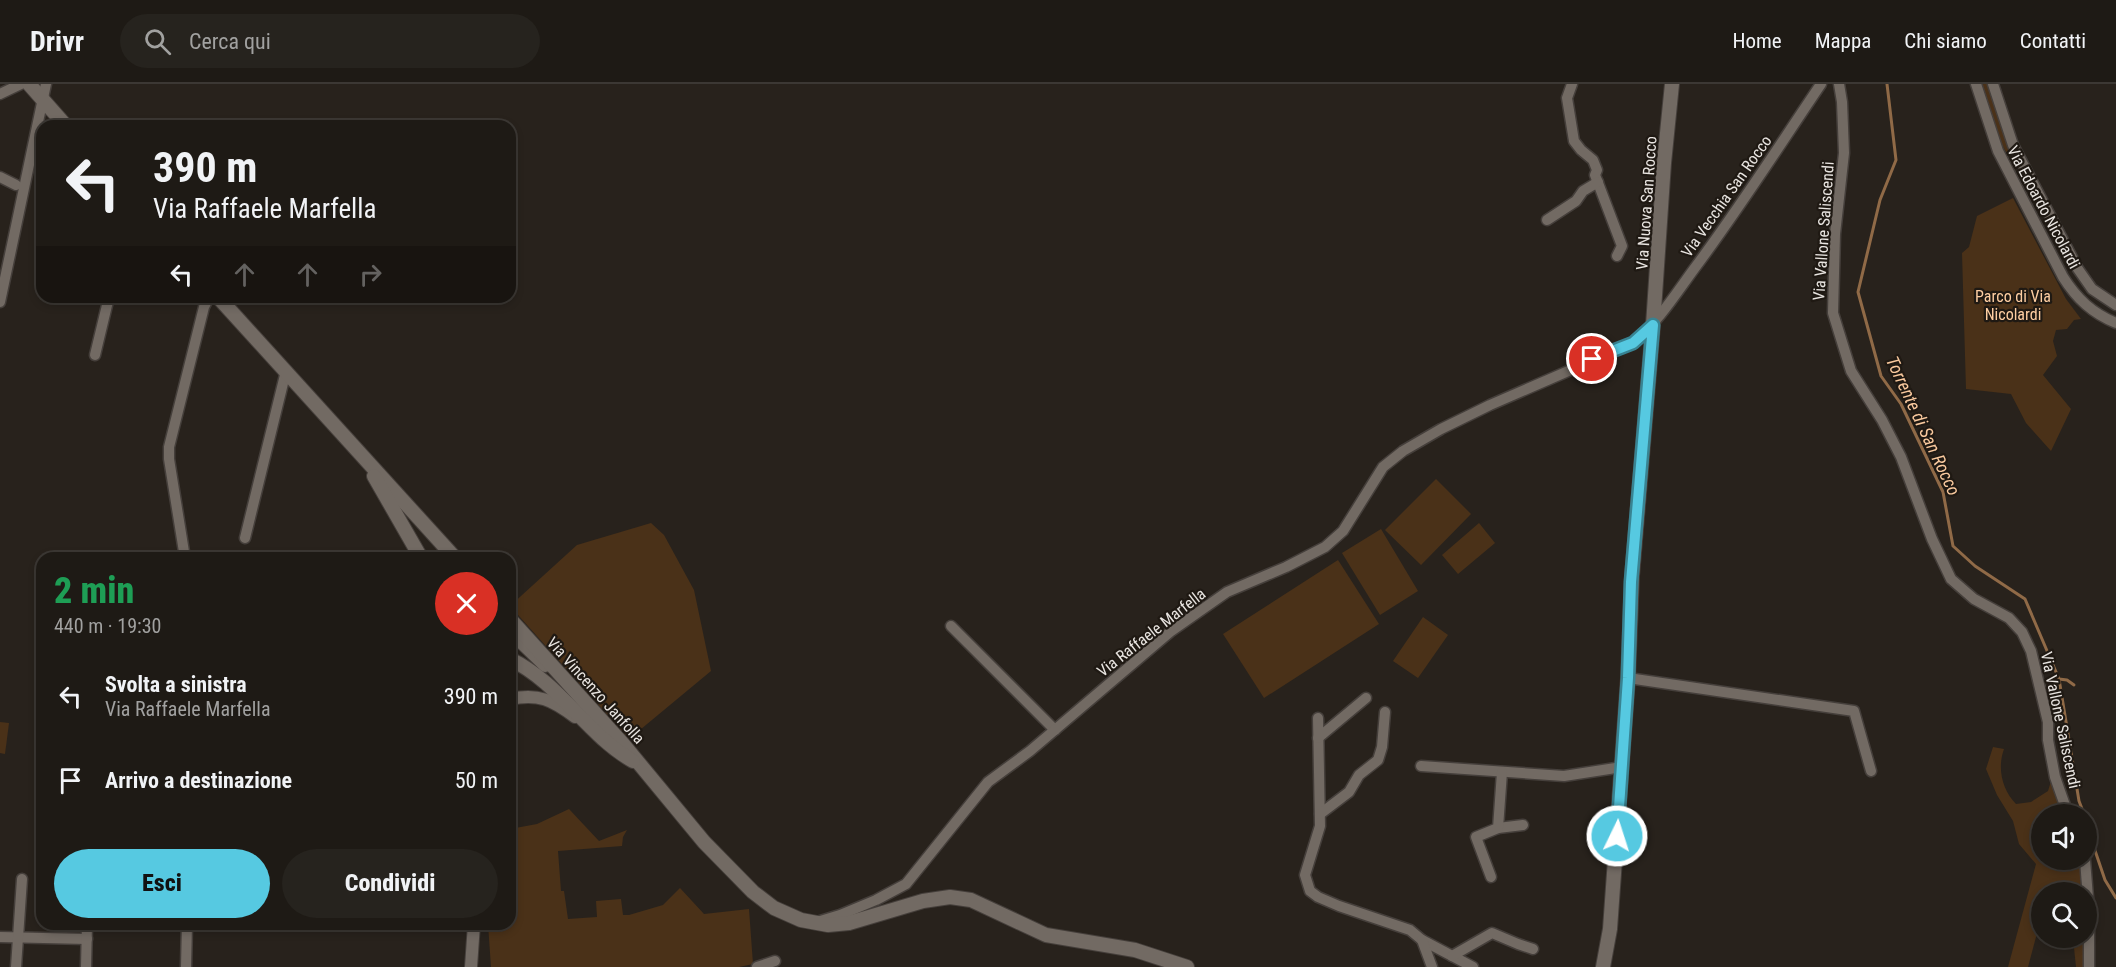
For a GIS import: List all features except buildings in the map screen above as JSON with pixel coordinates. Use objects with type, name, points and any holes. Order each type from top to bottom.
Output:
[{"type":"main road","points":[[29,84],[61,120]]},
{"type":"main road","name":"Via Nuova San Rocco","points":[[1603,967],[1610,929],[1628,678],[1631,582],[1672,84]]},
{"type":"main road","points":[[224,303],[449,552]]},
{"type":"main road","points":[[364,458],[418,552]]},
{"type":"main road","name":"Via Vincenzo Janfolla","points":[[516,626],[623,744],[640,766]]},
{"type":"main road","name":"Via Vincenzo Janfolla","points":[[516,662],[550,685],[615,751],[640,766]]},
{"type":"main road","points":[[640,766],[704,842],[753,892],[774,908],[811,923],[828,925],[849,923],[923,901],[950,897],[971,900],[1046,936],[1135,950],[1187,967]]},
{"type":"street","points":[[0,94],[21,84]]},
{"type":"street","points":[[39,120],[46,84]]},
{"type":"street","points":[[1572,84],[1567,98],[1574,141],[1593,160],[1597,170],[1595,175],[1622,246],[1617,256]]},
{"type":"street","name":"Via Vecchia San Rocco","points":[[1653,325],[1719,236],[1821,84]]},
{"type":"street","name":"Via Vallone Saliscendi","points":[[1839,84],[1844,153],[1835,234],[1833,313],[1845,352],[1851,371],[1882,420],[1901,457],[1932,539],[1951,579],[1974,599],[2009,618],[2022,632],[2031,651],[2048,722],[2048,740],[2055,777],[2064,804]]},
{"type":"street","name":"Via Edoardo Nicolardi","points":[[1976,84],[1991,135],[2073,292],[2089,309],[2116,323]]},
{"type":"street","name":"Via Edoardo Nicolardi","points":[[1993,84],[2007,130],[2019,156],[2086,282],[2099,296],[2116,305]]},
{"type":"street","points":[[0,302],[36,133]]},
{"type":"street","points":[[2006,167],[2010,159],[2019,156]]},
{"type":"street","points":[[2012,178],[2024,175],[2026,170]]},
{"type":"street","points":[[0,177],[16,185]]},
{"type":"street","points":[[1547,220],[1576,201],[1584,191],[1598,182]]},
{"type":"street","points":[[2036,224],[2051,217]]},
{"type":"street","points":[[95,355],[108,303]]},
{"type":"street","points":[[183,552],[169,447],[206,303]]},
{"type":"street","name":"Via Raffaele Marfella","points":[[811,923],[840,915],[906,884],[988,782],[1030,751],[1170,632],[1227,592],[1326,547],[1343,531],[1383,467],[1403,451],[1440,429],[1490,405],[1633,343],[1653,325]]},
{"type":"street","points":[[245,538],[286,371]]},
{"type":"street","points":[[398,518],[412,552]]},
{"type":"street","points":[[951,626],[1055,730]]},
{"type":"street","points":[[516,638],[548,669],[574,689]]},
{"type":"street","points":[[1628,678],[1854,711],[1871,771]]},
{"type":"street","points":[[516,698],[531,696],[554,702],[591,728]]},
{"type":"street","points":[[1318,738],[1366,698]]},
{"type":"street","points":[[1320,814],[1349,792],[1359,775],[1378,760],[1382,747],[1385,712]]},
{"type":"street","points":[[1318,718],[1320,826],[1305,875],[1310,891],[1339,906],[1410,930],[1422,940],[1473,967]]},
{"type":"street","points":[[1421,766],[1564,776],[1622,767]]},
{"type":"street","points":[[1498,828],[1502,772]]},
{"type":"street","points":[[1491,877],[1476,837],[1498,828],[1523,825]]},
{"type":"street","points":[[2086,870],[2089,967]]},
{"type":"street","points":[[16,967],[22,879]]},
{"type":"street","points":[[86,967],[87,930]]},
{"type":"street","points":[[186,967],[187,930]]},
{"type":"street","points":[[471,967],[474,930]]},
{"type":"street","points":[[475,930],[481,967]]},
{"type":"street","points":[[1452,956],[1492,933],[1533,949]]},
{"type":"street","points":[[0,937],[87,939]]},
{"type":"street","points":[[1422,940],[1432,967]]},
{"type":"street","points":[[757,967],[775,961]]},
{"type":"green space","points":[[1981,84],[1989,84],[1999,121],[2012,148],[2009,153],[2006,152],[1998,137]]},
{"type":"green space","name":"Parco di Via Nicolardi","points":[[2013,198],[2066,299],[2081,319],[2074,320],[2067,329],[2056,330],[2053,341],[2057,356],[2043,375],[2071,409],[2051,451],[2026,423],[2011,394],[1966,389],[1962,253],[1969,247],[1977,216]]},
{"type":"green space","points":[[1436,479],[1471,514],[1421,565],[1385,530]]},
{"type":"green space","points":[[651,523],[664,535],[694,590],[711,671],[629,739],[516,613],[516,601],[577,545]]},
{"type":"green space","points":[[1479,523],[1495,543],[1458,574],[1442,555]]},
{"type":"green space","points":[[1381,529],[1418,591],[1380,615],[1342,553]]},
{"type":"green space","points":[[1338,560],[1379,624],[1264,698],[1223,634]]},
{"type":"green space","points":[[1423,617],[1448,635],[1418,678],[1393,661]]},
{"type":"green space","points":[[0,722],[9,723],[5,754],[0,753]]},
{"type":"green space","points":[[1993,747],[2004,749],[2001,764],[2002,778],[2007,792],[2016,804],[2031,802],[2048,791],[2052,778],[2061,804],[2031,804],[2031,858],[2019,844],[2013,821],[1997,795],[1986,769]]},
{"type":"green space","points":[[569,809],[599,841],[627,830],[622,846],[558,851],[561,891],[564,891],[568,919],[597,917],[596,901],[621,899],[623,915],[629,915],[663,905],[680,888],[704,914],[749,909],[753,964],[739,967],[491,967],[488,930],[516,930],[516,828],[537,824]]},
{"type":"green space","points":[[2034,870],[2082,870],[2082,882],[2031,882]]},
{"type":"green space","points":[[2031,882],[2031,948],[2033,948],[2028,967],[2008,967]]},
{"type":"green space","points":[[2074,948],[2085,948],[2086,967],[2076,967]]},
{"type":"waterway","name":"Torrente di San Rocco","points":[[1887,84],[1896,160],[1880,200],[1858,292],[1881,376],[1901,404],[1943,492],[1953,546],[1975,566],[2025,599],[2059,679],[2080,804]]},
{"type":"waterway","points":[[2059,679],[2067,680],[2074,685]]},
{"type":"waterway","name":"Torrente di San Rocco","points":[[2097,856],[2105,880],[2116,898]]},
{"type":"route","points":[[1592,359],[1633,343],[1653,325],[1631,582],[1628,678],[1617,836]]}]
